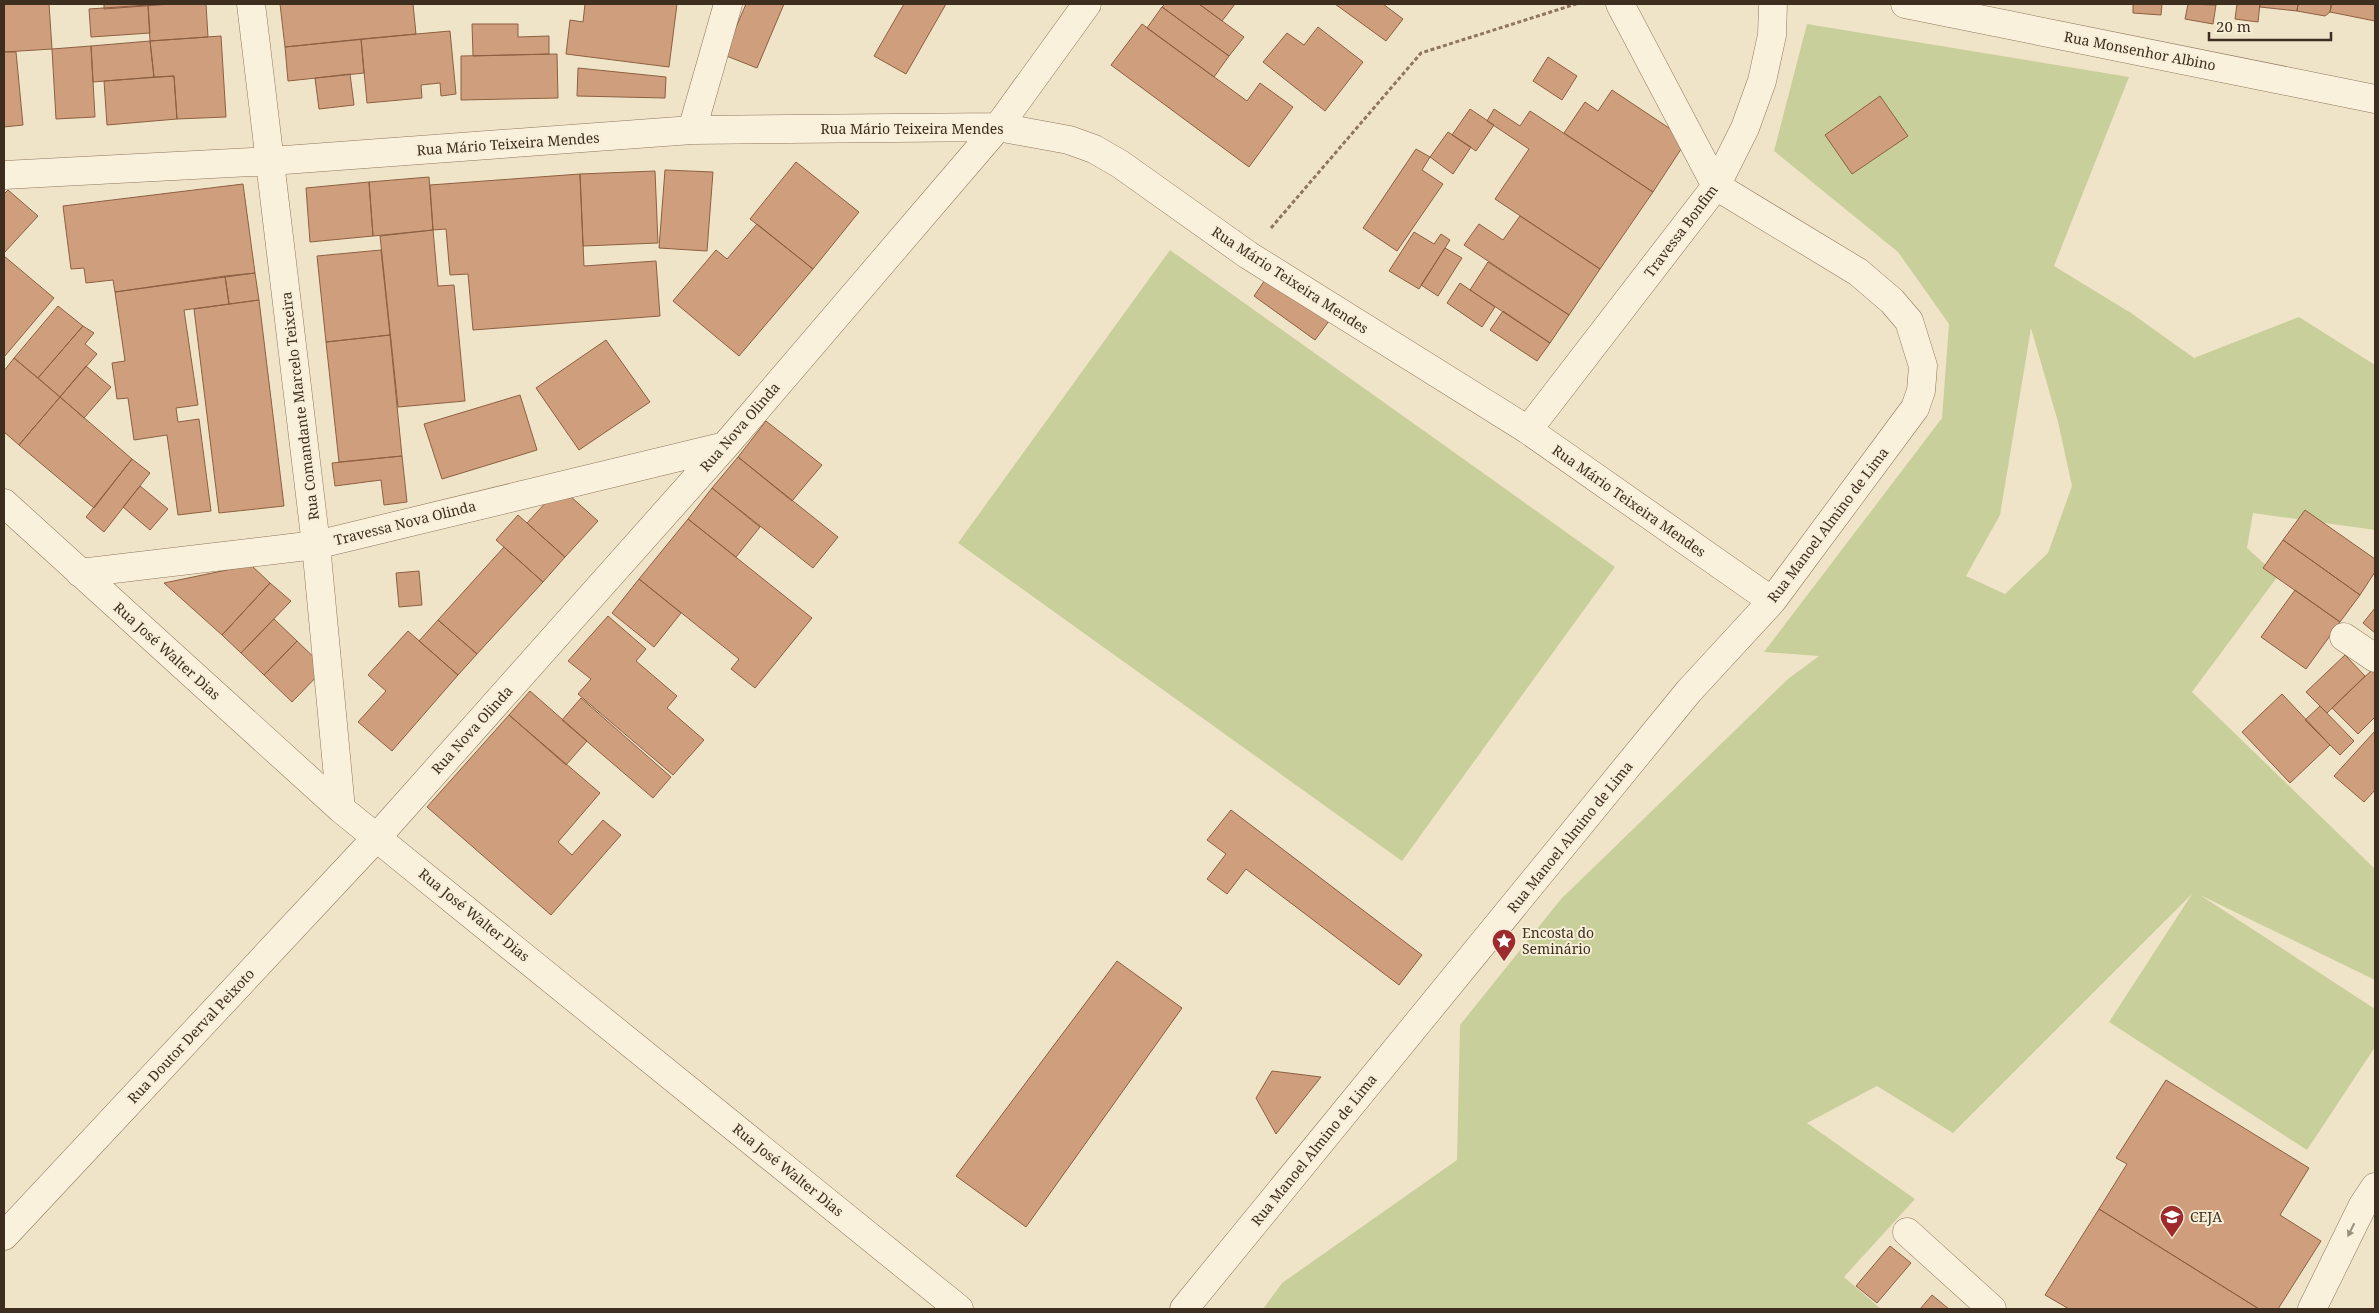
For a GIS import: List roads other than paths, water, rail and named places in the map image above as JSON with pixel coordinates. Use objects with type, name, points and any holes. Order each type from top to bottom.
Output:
[{"type":"street","name":"Rua Comandante Marcelo Teixeira","points":[[251,4],[316,544],[342,809]]},
{"type":"street","points":[[692,130],[728,4]]},
{"type":"street","name":"Rua Nova Olinda","points":[[377,837],[725,446],[998,128],[1087,4]]},
{"type":"street","points":[[1620,4],[1716,186]]},
{"type":"street","name":"Travessa Bonfim","points":[[1528,430],[1716,186],[1745,128],[1762,81],[1772,35],[1772,4]]},
{"type":"street","name":"Rua Monsenhor Albino","points":[[1905,4],[2375,98]]},
{"type":"street","name":"Rua Mário Teixeira Mendes","points":[[4,175],[271,161],[692,130],[998,128],[1069,140],[1094,149],[1120,164],[1248,255],[1528,430],[1772,601]]},
{"type":"street","name":"Rua Manoel Almino de Lima","points":[[1184,1309],[1689,691],[1772,601],[1915,408],[1921,391],[1923,366],[1909,321],[1892,301],[1858,272],[1716,186]]},
{"type":"street","name":"Travessa Nova Olinda","points":[[80,573],[316,544],[725,446]]},
{"type":"street","name":"Rua José Walter Dias","points":[[4,503],[342,809],[959,1309]]},
{"type":"street","points":[[2344,637],[2375,658]]},
{"type":"street","name":"Rua Doutor Derval Peixoto","points":[[4,1236],[377,837]]},
{"type":"street","points":[[2312,1309],[2363,1205],[2375,1188]]},
{"type":"street","points":[[1906,1232],[1992,1309]]},
{"type":"place","name":"Encosta do Seminário","points":[[1504,962]]},
{"type":"place","name":"CEJA","points":[[2172,1238]]}]
